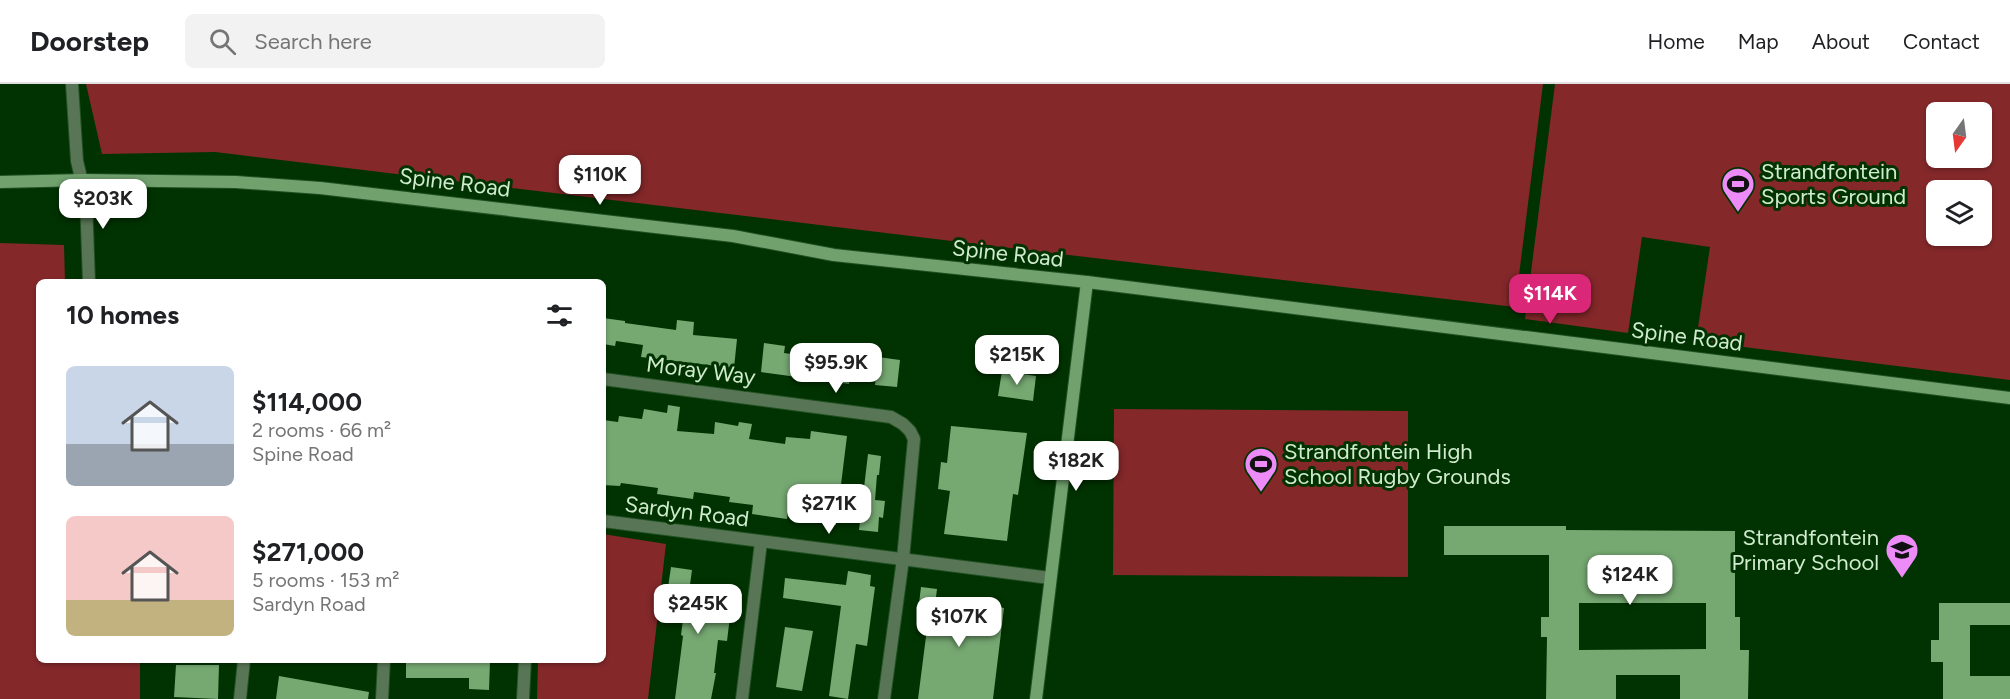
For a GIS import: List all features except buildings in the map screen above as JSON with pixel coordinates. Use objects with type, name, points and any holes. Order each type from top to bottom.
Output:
[{"type":"main road","name":"Spine Road","points":[[0,182],[82,180],[236,182],[320,188],[733,236],[846,256],[1087,282],[2010,398]]},
{"type":"main road","points":[[1036,699],[1087,282]]},
{"type":"street","points":[[72,84],[76,161],[86,199],[89,279]]},
{"type":"street","name":"Moray Way","points":[[606,379],[891,417],[910,431],[914,439],[903,559],[884,699]]},
{"type":"street","name":"Sardyn Road","points":[[606,521],[1050,578]]},
{"type":"street","points":[[742,699],[761,542]]},
{"type":"street","points":[[240,699],[243,663]]},
{"type":"street","points":[[382,699],[384,663]]},
{"type":"street","points":[[523,699],[525,663]]},
{"type":"shaded area","points":[[86,84],[1543,84],[1515,307],[215,152],[102,154]]},
{"type":"shaded area","name":"Strandfontein Sports Ground","points":[[1555,84],[2010,84],[2010,380],[1696,341],[1710,247],[1642,237],[1628,333],[1525,319]]},
{"type":"shaded area","points":[[0,243],[64,245],[65,279],[36,279],[36,663],[140,663],[140,699],[0,699]]},
{"type":"shaded area","name":"Strandfontein High School Rugby Grounds","points":[[1114,409],[1408,411],[1408,577],[1113,575]]},
{"type":"shaded area","points":[[606,534],[666,544],[648,699],[537,699],[538,663],[606,663]]},
{"type":"place","name":"Strandfontein Sports Ground","points":[[1738,213]]},
{"type":"place","name":"Strandfontein High School Rugby Grounds","points":[[1261,493]]},
{"type":"place","name":"Strandfontein Primary School","points":[[1902,579]]}]
